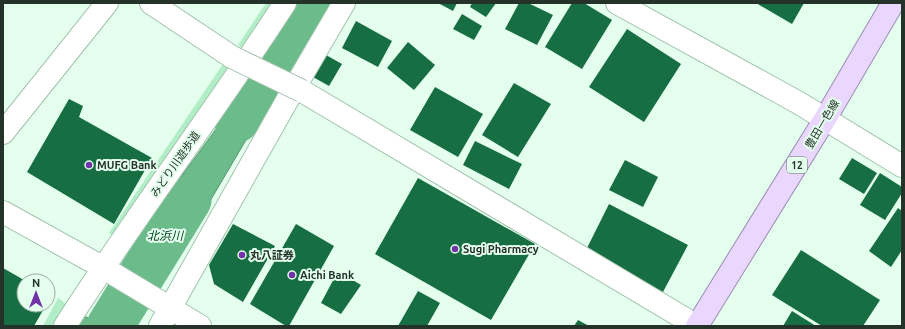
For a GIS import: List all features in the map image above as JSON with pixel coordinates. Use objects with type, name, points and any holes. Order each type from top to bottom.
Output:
[{"type":"main road","name":"豊田一色線","points":[[697,326],[825,119],[893,3]]},
{"type":"street","points":[[3,134],[107,3]]},
{"type":"street","points":[[151,3],[239,60],[302,91],[697,326]]},
{"type":"street","name":"みどり川遊歩道","points":[[65,326],[239,60],[285,3]]},
{"type":"street","points":[[160,311],[344,3]]},
{"type":"street","points":[[617,3],[825,119],[902,166]]},
{"type":"street","points":[[3,212],[104,268],[160,311],[200,326]]},
{"type":"shaded area","points":[[266,3],[301,3],[265,69],[238,45]]},
{"type":"shaded area","points":[[225,61],[252,79],[178,181],[127,247],[109,233]]},
{"type":"shaded area","points":[[58,298],[84,317],[78,326],[43,326],[50,313],[56,313],[56,302]]},
{"type":"water","points":[[301,3],[328,3],[294,63],[272,51]]},
{"type":"water","name":"北浜川","points":[[254,78],[276,89],[173,264],[133,242]]},
{"type":"water","points":[[83,316],[111,326],[77,326]]},
{"type":"building","points":[[438,3],[457,3],[453,11]]},
{"type":"building","points":[[472,3],[496,3],[486,17],[470,7]]},
{"type":"building","points":[[519,3],[528,3],[553,15],[537,45],[505,29]]},
{"type":"building","points":[[572,3],[584,3],[612,20],[582,69],[545,47]]},
{"type":"building","points":[[756,3],[804,3],[792,24]]},
{"type":"building","points":[[462,14],[482,26],[474,40],[453,29]]},
{"type":"building","points":[[356,21],[392,41],[378,67],[342,48]]},
{"type":"building","points":[[627,29],[681,64],[644,122],[589,87]]},
{"type":"building","points":[[408,42],[435,65],[414,90],[387,68]]},
{"type":"building","points":[[326,55],[342,64],[329,86],[313,77]]},
{"type":"building","points":[[514,83],[551,104],[518,157],[482,135]]},
{"type":"building","points":[[435,87],[483,114],[458,157],[410,130]]},
{"type":"building","name":"MUFG Bank","points":[[69,99],[83,106],[79,117],[152,158],[114,224],[27,172]]},
{"type":"building","points":[[475,141],[522,164],[509,189],[463,165]]},
{"type":"building","points":[[852,158],[877,173],[864,194],[839,179]]},
{"type":"building","points":[[625,160],[658,177],[643,207],[609,190]]},
{"type":"building","points":[[880,173],[902,187],[902,193],[885,220],[860,205]]},
{"type":"building","name":"Sugi Pharmacy","points":[[418,178],[535,244],[491,320],[375,254]]},
{"type":"building","points":[[609,204],[688,245],[663,292],[585,252]]},
{"type":"building","points":[[898,208],[902,211],[902,250],[891,267],[869,251]]},
{"type":"building","name":"丸八証券","points":[[233,224],[275,246],[243,302],[214,284],[209,265]]},
{"type":"building","name":"Aichi Bank","points":[[296,224],[334,246],[289,326],[286,326],[250,304]]},
{"type":"building","points":[[801,250],[880,300],[863,326],[822,326],[772,295]]},
{"type":"building","points":[[3,268],[16,275],[16,313],[41,313],[34,326],[3,326]]},
{"type":"building","points":[[338,271],[361,285],[341,314],[321,303]]},
{"type":"building","points":[[418,291],[440,303],[427,326],[398,326]]},
{"type":"building","points":[[792,311],[816,326],[783,326]]},
{"type":"building","points":[[578,320],[589,326],[574,326]]},
{"type":"waterway","name":"北浜川","points":[[237,119],[311,3]]},
{"type":"waterway","name":"北浜川","points":[[110,326],[188,200]]},
{"type":"place","name":"MUFG Bank","points":[[89,165]]},
{"type":"place","name":"Sugi Pharmacy","points":[[455,249]]},
{"type":"place","name":"丸八証券","points":[[242,255]]},
{"type":"place","name":"Aichi Bank","points":[[292,275]]}]
